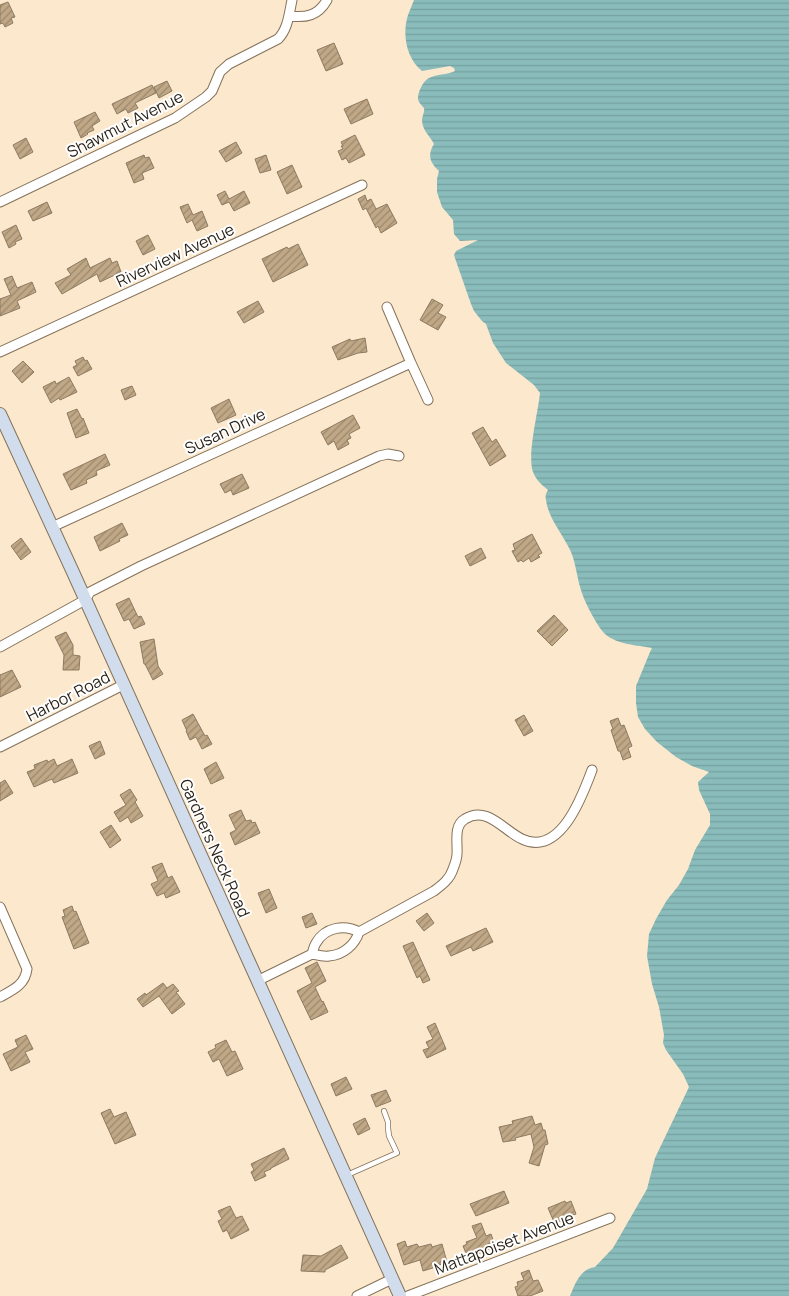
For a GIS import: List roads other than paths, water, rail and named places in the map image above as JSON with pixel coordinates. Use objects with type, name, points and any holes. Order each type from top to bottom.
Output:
[{"type":"street","name":"Shawmut Avenue","points":[[0,202],[175,118],[201,102],[212,91],[220,72],[230,64],[278,39],[286,27],[292,0]]},
{"type":"street","points":[[289,16],[306,17],[322,8],[327,0]]},
{"type":"street","name":"Riverview Avenue","points":[[0,352],[362,185]]},
{"type":"street","points":[[387,307],[410,363],[428,400]]},
{"type":"street","name":"Susan Drive","points":[[52,527],[410,363]]},
{"type":"street","name":"Gardners Neck Road","points":[[0,414],[3,428],[52,527],[400,1296]]},
{"type":"street","points":[[0,647],[85,600],[90,592],[141,566],[378,456],[388,454],[399,456]]},
{"type":"street","name":"Harbor Road","points":[[0,747],[123,684]]},
{"type":"street","points":[[257,981],[312,954],[327,957],[345,950],[355,942],[359,932],[434,891],[450,877],[457,855],[456,839],[458,830],[462,821],[467,818],[480,815],[490,817],[514,835],[529,842],[539,842],[557,834],[578,803],[592,770]]},
{"type":"street","points":[[0,907],[27,969],[24,982],[0,998]]},
{"type":"street","points":[[312,954],[316,942],[333,929],[346,927],[359,932]]},
{"type":"street","name":"Mattapoiset Avenue","points":[[408,1296],[610,1218]]},
{"type":"street","points":[[357,1296],[392,1279]]},
{"type":"lane","points":[[346,1176],[397,1152],[389,1136],[388,1122],[384,1111]]},
{"type":"water","points":[[414,0],[789,0],[789,1296],[570,1296],[582,1274],[595,1267],[613,1248],[647,1189],[655,1158],[689,1087],[663,1043],[664,1035],[659,1007],[652,984],[647,956],[649,934],[656,919],[667,900],[679,885],[688,869],[695,850],[710,825],[710,814],[699,790],[698,782],[709,772],[692,766],[676,757],[657,742],[645,729],[638,717],[636,686],[652,648],[628,644],[610,638],[598,625],[583,595],[571,552],[547,507],[546,493],[548,490],[537,480],[533,472],[531,455],[540,393],[534,385],[506,363],[493,343],[486,324],[474,311],[454,255],[456,251],[478,240],[460,241],[454,234],[453,220],[442,207],[437,192],[439,171],[430,159],[434,144],[423,127],[424,108],[419,103],[418,98],[421,87],[427,79],[455,71],[450,66],[422,71],[412,59],[407,45],[405,30]]}]
